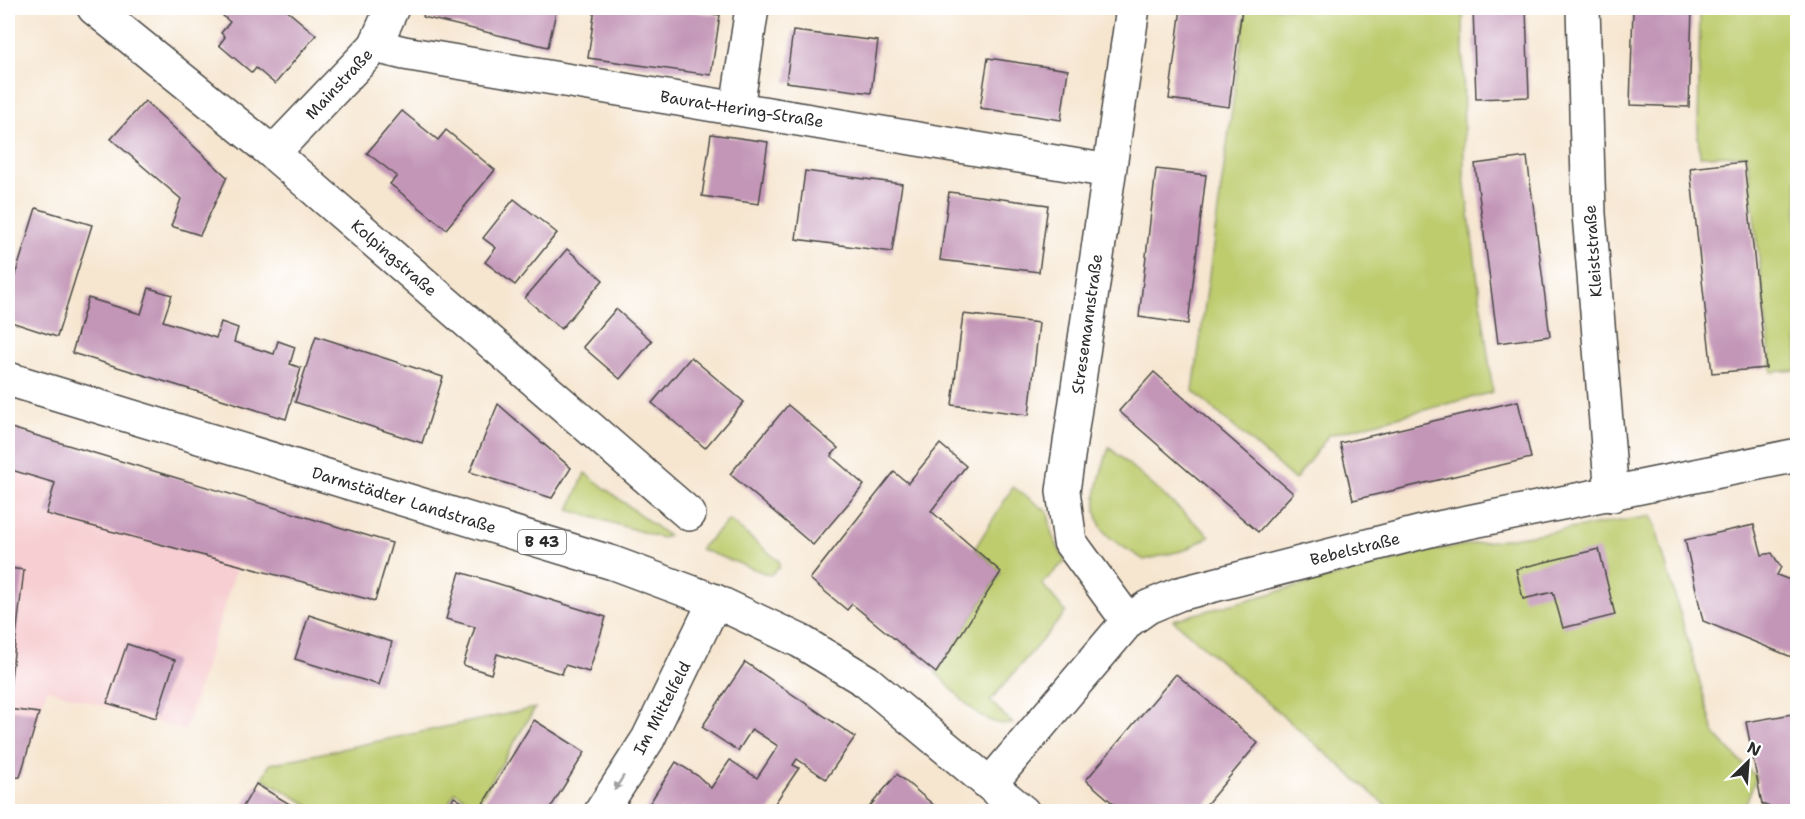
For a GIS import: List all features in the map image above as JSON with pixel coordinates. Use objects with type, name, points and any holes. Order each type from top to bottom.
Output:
[{"type":"street","name":"Kolpingstraße","points":[[94,8],[273,153],[689,514]]},
{"type":"street","name":"Mainstraße","points":[[273,153],[375,46],[392,8]]},
{"type":"street","points":[[737,108],[752,8]]},
{"type":"street","name":"Stresemannstraße","points":[[1128,621],[1070,542],[1066,527],[1063,490],[1132,8]]},
{"type":"street","name":"Kleiststraße","points":[[1583,8],[1590,214],[1612,495]]},
{"type":"street","name":"Baurat-Hering-Straße","points":[[375,46],[404,54],[1109,171]]},
{"type":"street","name":"Darmstädter Landstraße","points":[[8,379],[613,563],[716,601],[800,641],[866,681],[1023,812]]},
{"type":"street","name":"Bebelstraße","points":[[990,784],[1128,621],[1148,607],[1179,594],[1434,530],[1797,455]]},
{"type":"street","name":"Im Mittelfeld","points":[[601,812],[648,739],[716,601]]},
{"type":"shaded area","points":[[8,427],[61,443],[46,514],[238,563],[185,731],[47,689],[20,777],[8,778]]},
{"type":"green space","points":[[1246,8],[1463,8],[1464,177],[1493,392],[1329,435],[1295,480],[1193,391]]},
{"type":"green space","points":[[1700,8],[1797,8],[1797,370],[1772,372],[1747,155],[1700,156],[1698,135]]},
{"type":"green space","points":[[1109,447],[1210,536],[1185,550],[1144,560],[1108,536],[1097,515],[1096,493]]},
{"type":"green space","points":[[585,473],[668,536],[662,538],[569,510]]},
{"type":"green space","points":[[1013,487],[1048,512],[1052,535],[1065,561],[1042,584],[1066,612],[990,701],[1013,724],[1001,724],[991,721],[971,708],[936,673],[1001,572],[975,548]]},
{"type":"green space","points":[[1652,516],[1715,735],[1756,777],[1743,811],[1392,811],[1173,620],[1428,551]]},
{"type":"green space","points":[[729,520],[779,561],[779,568],[770,575],[700,549]]},
{"type":"green space","points":[[535,708],[477,805],[455,792],[444,811],[319,811],[262,778],[270,764]]},
{"type":"building","points":[[231,8],[284,8],[316,35],[275,84],[256,68],[252,73],[219,45],[225,37],[221,33],[230,22],[223,16]]},
{"type":"building","points":[[425,8],[557,8],[548,47],[423,17]]},
{"type":"building","points":[[595,8],[672,8],[720,15],[711,75],[588,58]]},
{"type":"building","points":[[1181,8],[1242,8],[1229,107],[1169,99]]},
{"type":"building","points":[[1473,8],[1526,8],[1529,97],[1476,99]]},
{"type":"building","points":[[1633,8],[1692,8],[1689,107],[1630,105]]},
{"type":"building","points":[[793,31],[878,41],[871,93],[786,82]]},
{"type":"building","points":[[988,58],[1068,70],[1061,120],[980,108]]},
{"type":"building","points":[[145,101],[227,177],[200,235],[171,226],[181,199],[111,139]]},
{"type":"building","points":[[402,111],[438,140],[446,130],[495,170],[446,229],[390,184],[397,176],[367,153]]},
{"type":"building","points":[[711,134],[768,142],[759,204],[702,196]]},
{"type":"building","points":[[1527,157],[1550,336],[1498,343],[1475,164]]},
{"type":"building","points":[[1744,162],[1766,368],[1712,373],[1690,168]]},
{"type":"building","points":[[1156,169],[1206,175],[1188,324],[1139,317]]},
{"type":"building","points":[[805,171],[902,184],[892,252],[796,239]]},
{"type":"building","points":[[949,192],[1048,205],[1039,272],[940,260]]},
{"type":"building","points":[[514,199],[557,233],[515,285],[485,262],[496,248],[483,238]]},
{"type":"building","points":[[36,208],[92,225],[57,337],[8,321],[8,298]]},
{"type":"building","points":[[567,249],[603,280],[561,329],[525,298]]},
{"type":"building","points":[[149,288],[172,295],[163,321],[216,338],[221,322],[238,328],[234,342],[274,354],[278,341],[295,347],[290,364],[301,368],[286,419],[72,353],[88,298],[141,314]]},
{"type":"building","points":[[616,309],[652,341],[620,379],[583,347]]},
{"type":"building","points":[[963,314],[1039,323],[1029,415],[952,405]]},
{"type":"building","points":[[316,336],[443,377],[422,443],[295,402]]},
{"type":"building","points":[[691,357],[744,402],[705,448],[652,403]]},
{"type":"building","points":[[1154,372],[1293,493],[1258,532],[1119,411]]},
{"type":"building","points":[[1518,401],[1531,458],[1353,500],[1340,443]]},
{"type":"building","points":[[498,404],[571,468],[552,498],[470,472]]},
{"type":"building","points":[[788,405],[838,448],[831,456],[864,485],[813,545],[730,474]]},
{"type":"building","points":[[8,427],[392,543],[375,601],[46,514],[55,483],[8,469]]},
{"type":"building","points":[[940,444],[966,466],[931,511],[1001,572],[936,673],[852,604],[847,610],[810,579],[894,472],[908,483]]},
{"type":"building","points":[[1754,525],[1762,555],[1772,553],[1781,567],[1777,575],[1798,583],[1798,647],[1794,658],[1703,621],[1685,540]]},
{"type":"building","points":[[1599,549],[1615,615],[1563,628],[1553,592],[1523,599],[1516,569]]},
{"type":"building","points":[[8,568],[24,570],[9,695],[8,695]]},
{"type":"building","points":[[460,572],[606,617],[589,672],[565,665],[562,674],[497,654],[491,674],[463,665],[475,627],[446,619]]},
{"type":"building","points":[[309,615],[392,642],[379,685],[295,659]]},
{"type":"building","points":[[127,644],[175,660],[156,718],[107,703]]},
{"type":"building","points":[[745,662],[855,737],[826,779],[797,759],[793,765],[799,768],[769,812],[691,812],[683,807],[680,812],[644,812],[676,762],[698,776],[711,788],[730,760],[757,778],[778,746],[752,729],[738,751],[702,727]]},
{"type":"building","points":[[1176,674],[1258,743],[1200,812],[1123,812],[1086,780]]},
{"type":"building","points":[[8,709],[39,713],[20,777],[8,778]]},
{"type":"building","points":[[1798,713],[1798,812],[1782,812],[1762,804],[1746,722]]},
{"type":"building","points":[[534,720],[585,752],[548,812],[478,812]]},
{"type":"building","points":[[897,774],[942,812],[865,812]]},
{"type":"building","points":[[256,784],[303,812],[240,812]]},
{"type":"building","points":[[454,797],[478,812],[445,812]]}]
